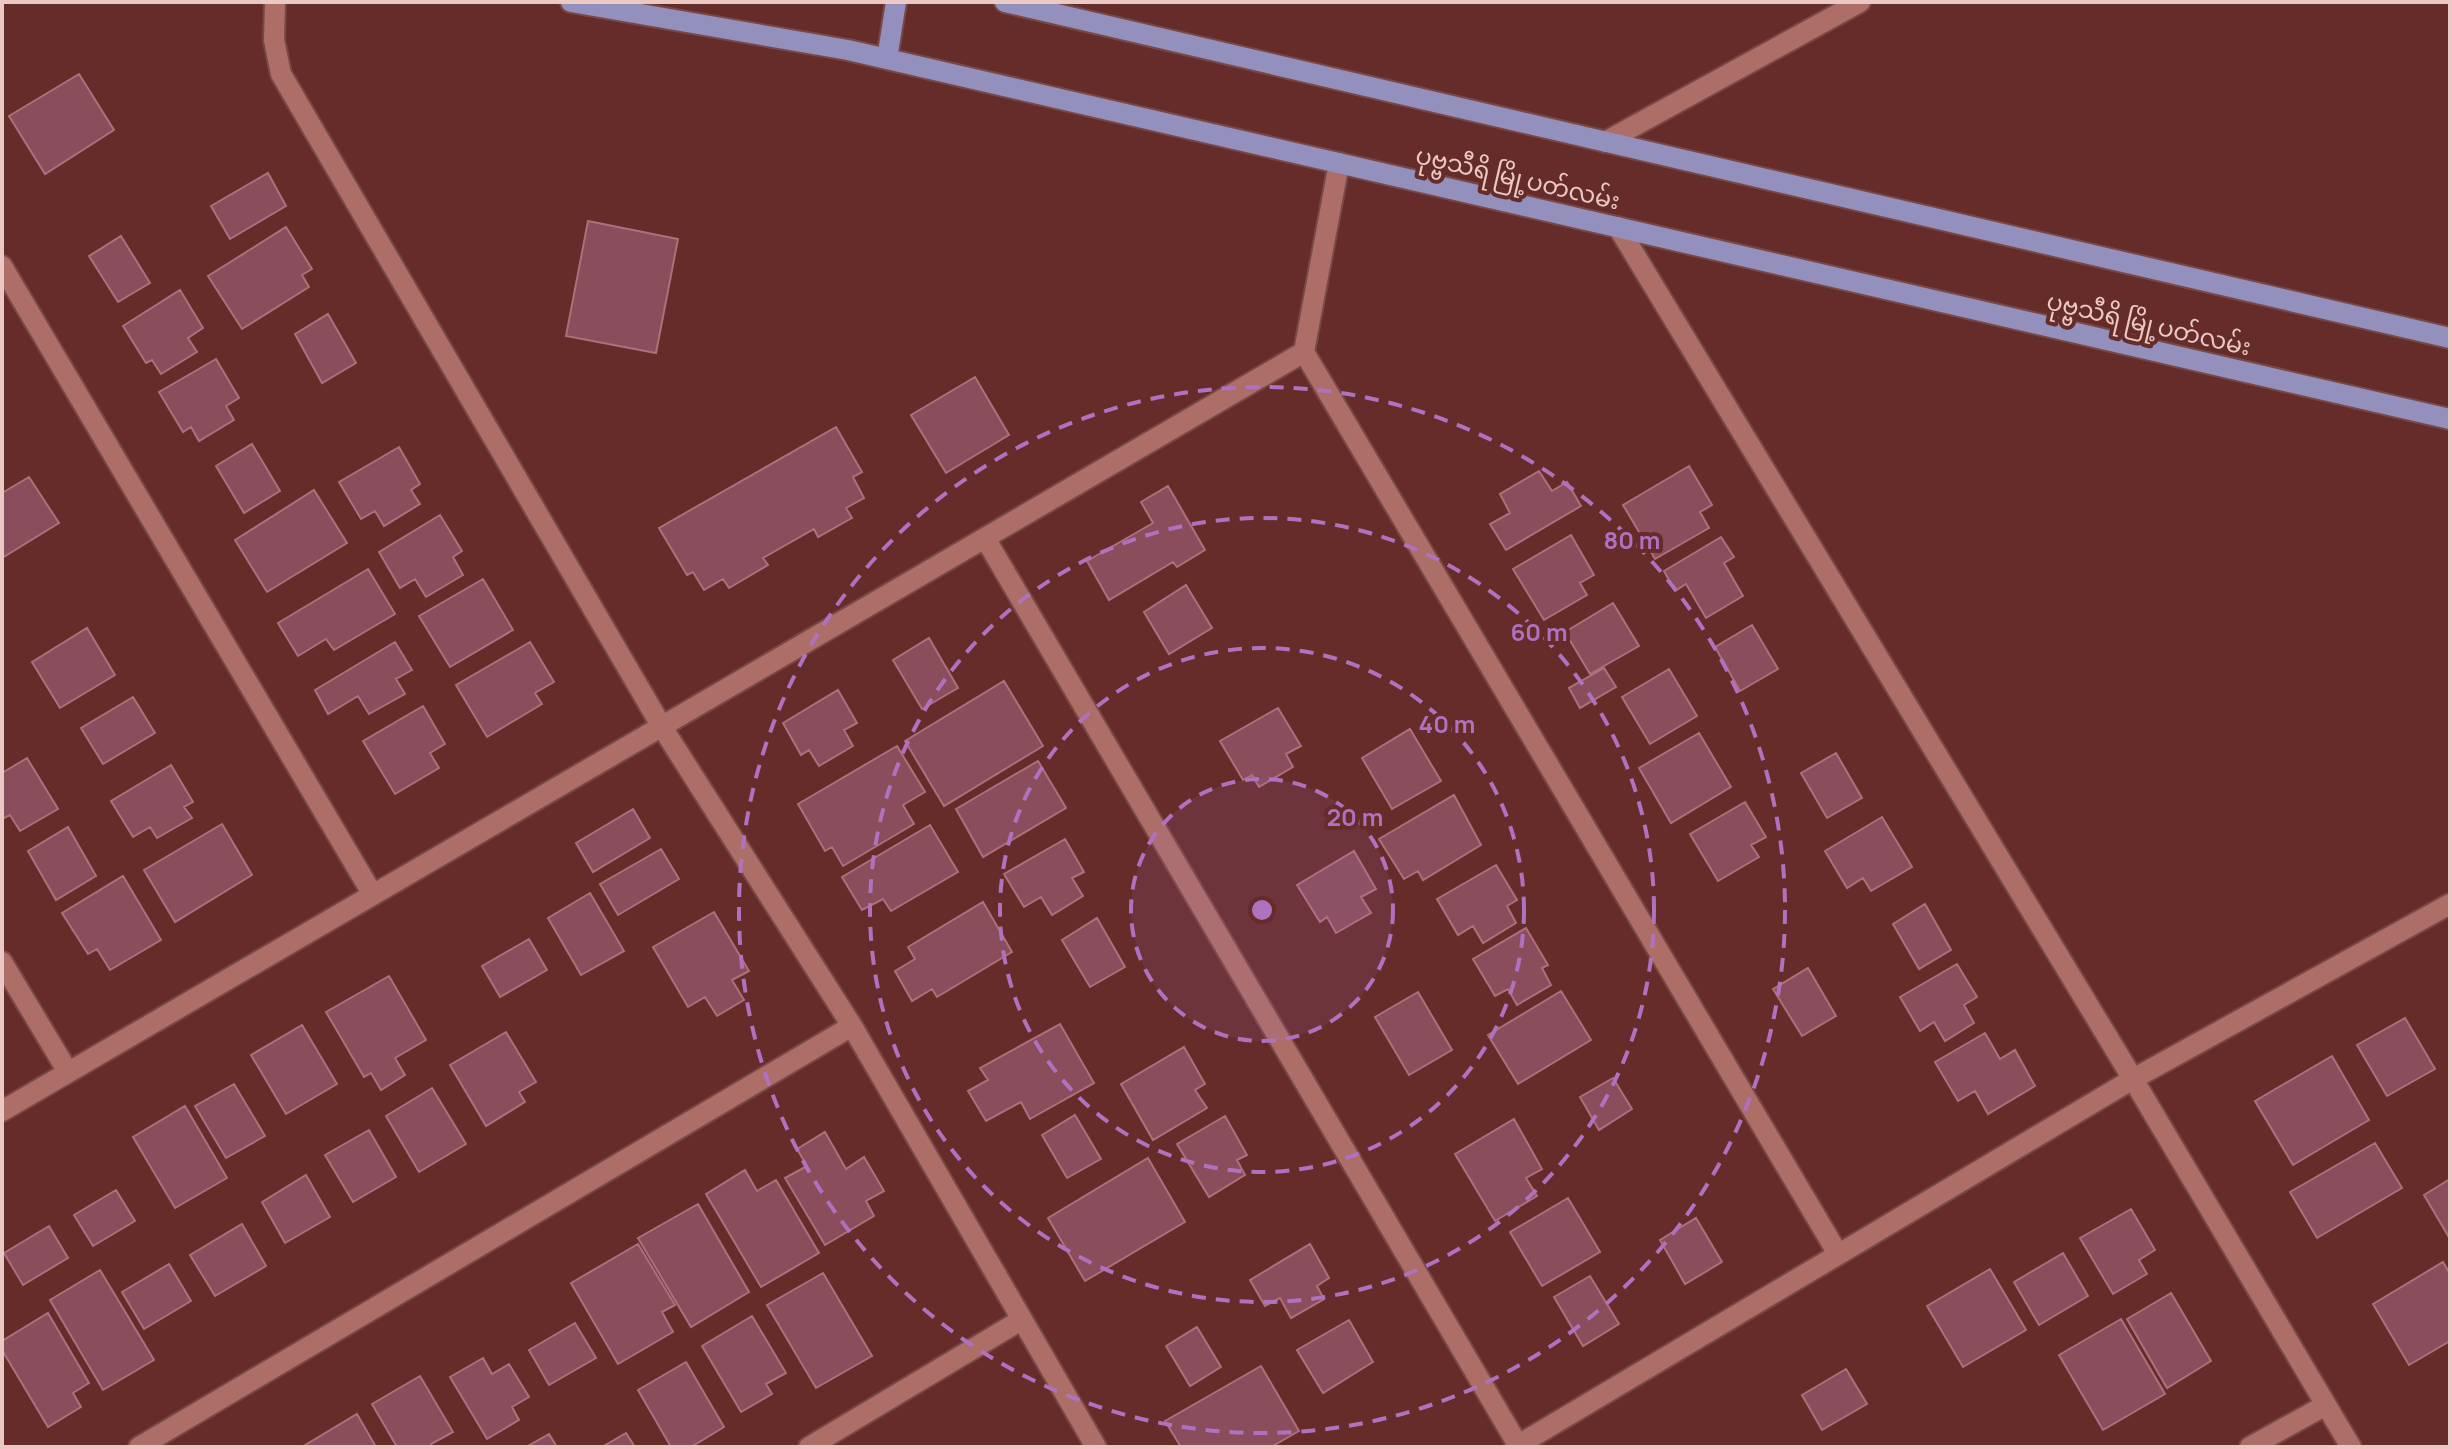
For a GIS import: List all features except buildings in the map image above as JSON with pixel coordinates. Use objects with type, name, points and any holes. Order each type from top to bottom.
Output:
[{"type":"main road","name":"ပုဗ္ဗသီရိ မြို့ပတ်လမ်း","points":[[571,2],[848,50],[2450,419]]},
{"type":"main road","points":[[887,59],[896,2]]},
{"type":"main road","points":[[1007,2],[2450,338]]},
{"type":"street","points":[[275,2],[274,40],[281,74],[662,727],[852,1026],[1096,1447]]},
{"type":"street","points":[[1605,142],[1860,2]]},
{"type":"street","points":[[1339,163],[1304,352],[1838,1254]]},
{"type":"street","points":[[1618,227],[2133,1079],[2351,1447]]},
{"type":"street","points":[[2,266],[373,895]]},
{"type":"street","points":[[2,1111],[1304,352]]},
{"type":"street","points":[[985,538],[1516,1446],[2133,1079],[2450,904]]},
{"type":"street","points":[[2,962],[68,1072]]},
{"type":"street","points":[[139,1447],[852,1026]]},
{"type":"street","points":[[809,1447],[1021,1320]]},
{"type":"street","points":[[2250,1447],[2326,1405]]}]
